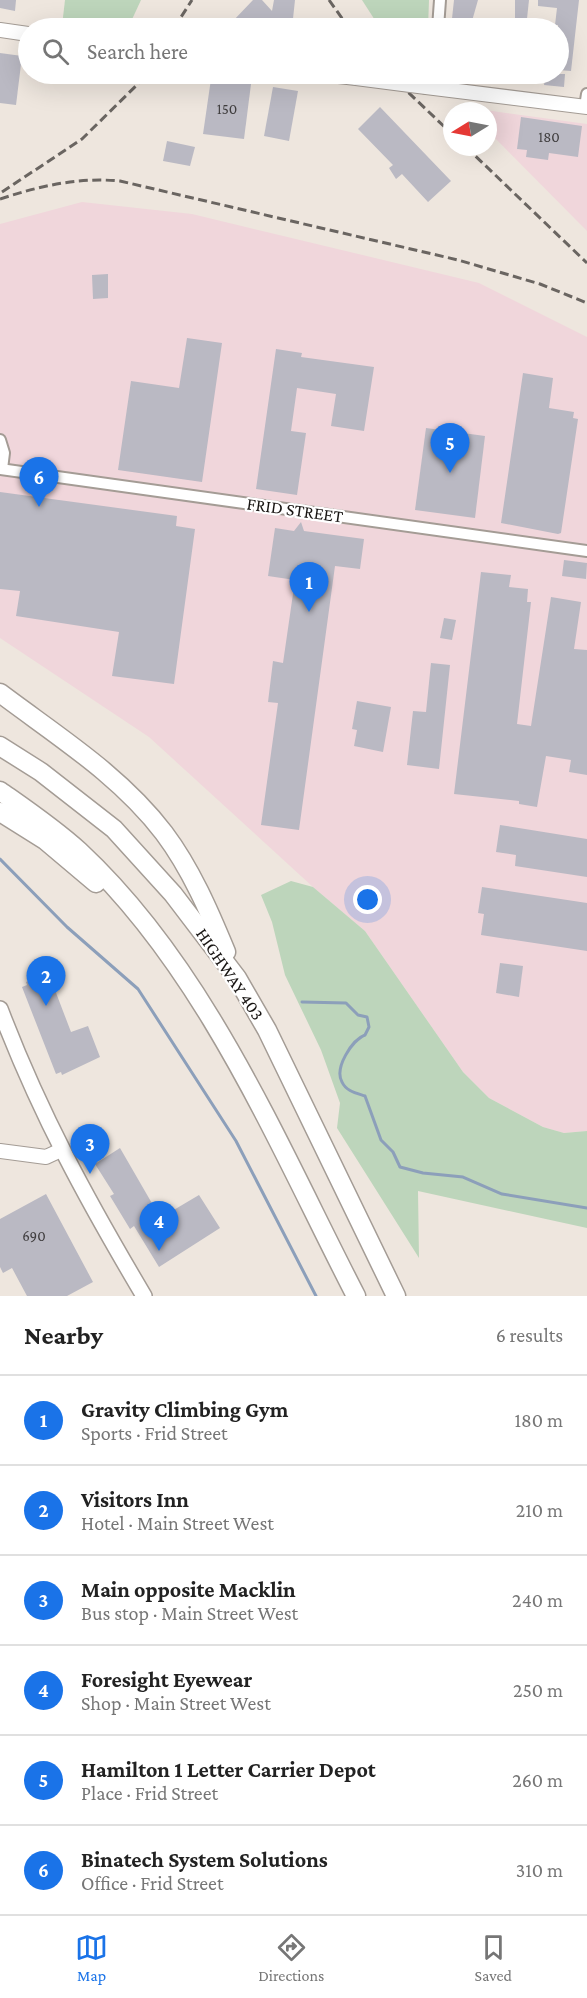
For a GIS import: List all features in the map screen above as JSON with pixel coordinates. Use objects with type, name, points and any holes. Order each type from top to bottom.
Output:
[{"type":"highway","points":[[0,693],[107,773],[165,834],[207,905],[237,978]]},
{"type":"highway","name":"HIGHWAY 403","points":[[0,746],[41,772],[114,829],[173,894],[237,978],[267,1030],[396,1296]]},
{"type":"highway","points":[[0,791],[79,851],[134,911],[182,973],[227,1046],[356,1296]]},
{"type":"highway","points":[[0,812],[45,840],[107,893],[134,911]]},
{"type":"main road","points":[[0,30],[18,33]]},
{"type":"main road","points":[[400,84],[586,102]]},
{"type":"main road","points":[[0,1009],[32,1091],[61,1150],[144,1296]]},
{"type":"main road","points":[[0,1151],[46,1157],[61,1150]]},
{"type":"street","points":[[439,18],[440,0]]},
{"type":"street","points":[[430,88],[431,84]]},
{"type":"street","name":"FRID STREET","points":[[0,440],[4,453],[1,469],[587,551]]},
{"type":"shaded area","points":[[497,112],[587,124],[587,231],[497,140]]},
{"type":"shaded area","points":[[82,202],[192,214],[479,283],[587,337],[587,1131],[564,1133],[543,1127],[489,1098],[463,1072],[365,931],[313,887],[149,737],[0,638],[0,224]]},
{"type":"green space","points":[[65,0],[141,0],[133,18],[63,18]]},
{"type":"green space","points":[[362,0],[429,0],[428,18],[374,18]]},
{"type":"green space","points":[[291,881],[313,887],[365,931],[463,1072],[489,1098],[543,1127],[564,1133],[587,1131],[587,1228],[418,1191],[419,1258],[337,1128],[340,1103],[321,1050],[285,975],[272,922],[261,895]]},
{"type":"building","points":[[0,0],[16,0],[15,11],[0,8]]},
{"type":"building","points":[[253,0],[262,0],[272,11],[274,0],[295,0],[293,18],[236,18]]},
{"type":"building","points":[[454,0],[478,0],[473,18],[452,18]]},
{"type":"building","points":[[515,0],[529,0],[527,18],[515,18]]},
{"type":"building","points":[[538,0],[579,0],[571,71],[569,71],[569,18],[556,18],[557,8],[538,6]]},
{"type":"building","points":[[0,53],[18,55],[16,105],[0,103]]},
{"type":"building","points":[[210,84],[251,84],[244,139],[203,134]]},
{"type":"building","points":[[544,84],[564,84],[564,87]]},
{"type":"building","points":[[273,87],[298,91],[289,141],[264,136]]},
{"type":"building","points":[[380,107],[451,181],[428,202],[402,174],[396,179],[389,168],[393,165],[358,129]]},
{"type":"building","points":[[521,117],[582,126],[578,157],[549,153],[548,160],[526,157],[527,150],[517,149]]},
{"type":"building","points":[[167,141],[195,147],[190,166],[163,161]]},
{"type":"building","points":[[108,274],[108,298],[93,299],[92,275]]},
{"type":"building","points":[[187,338],[222,343],[202,482],[118,470],[131,381],[179,388]]},
{"type":"building","points":[[276,349],[302,353],[301,357],[374,367],[364,431],[331,426],[336,394],[297,388],[291,431],[306,433],[297,495],[256,489]]},
{"type":"building","points":[[523,373],[553,378],[549,408],[574,412],[573,418],[578,419],[561,533],[558,534],[501,523]]},
{"type":"building","points":[[426,428],[485,436],[475,518],[415,510]]},
{"type":"building","points":[[0,492],[177,516],[176,526],[195,529],[174,684],[112,676],[119,632],[16,616],[20,591],[0,589]]},
{"type":"building","points":[[301,522],[304,531],[364,539],[360,569],[335,566],[299,830],[261,825],[278,703],[268,702],[273,661],[283,663],[295,580],[268,576],[275,528],[294,531]]},
{"type":"building","points":[[564,560],[587,563],[586,579],[562,576]]},
{"type":"building","points":[[481,572],[511,575],[509,587],[528,589],[527,602],[531,602],[517,724],[531,726],[551,597],[581,602],[574,649],[587,650],[587,775],[569,772],[571,760],[546,756],[537,807],[519,804],[519,801],[454,794]]},
{"type":"building","points":[[444,618],[456,620],[452,640],[440,638]]},
{"type":"building","points":[[431,663],[450,665],[439,769],[407,765],[413,711],[426,712]]},
{"type":"building","points":[[357,701],[391,707],[383,752],[354,746],[357,730],[352,729]]},
{"type":"building","points":[[500,825],[587,839],[587,877],[515,866],[516,855],[496,852]]},
{"type":"building","points":[[482,887],[587,903],[587,951],[481,935],[484,914],[478,913]]},
{"type":"building","points":[[500,963],[523,966],[519,997],[496,993]]},
{"type":"building","points":[[44,975],[45,979],[50,977],[71,1032],[88,1026],[100,1057],[62,1075],[61,1072],[56,1074],[22,987],[27,985],[26,982]]},
{"type":"building","points":[[120,1148],[157,1212],[169,1205],[172,1211],[199,1195],[220,1228],[159,1267],[134,1226],[130,1229],[110,1196],[114,1194],[95,1164]]},
{"type":"building","points":[[46,1194],[93,1282],[67,1296],[27,1296],[12,1268],[3,1273],[0,1267],[0,1219]]},
{"type":"waterway","points":[[0,859],[67,927],[138,989],[236,1141],[316,1296]]},
{"type":"waterway","points":[[302,1002],[346,1003],[358,1015],[367,1017],[369,1027],[365,1035],[350,1048],[342,1062],[340,1076],[346,1088],[365,1096],[381,1140],[393,1152],[400,1167],[423,1173],[463,1177],[502,1194],[587,1208]]},
{"type":"railway","points":[[180,18],[192,0]]},
{"type":"railway","points":[[329,0],[342,18]]},
{"type":"railway","points":[[2,192],[82,139],[138,84]]},
{"type":"railway","points":[[400,84],[443,125]]},
{"type":"railway","points":[[475,156],[587,263]]},
{"type":"railway","points":[[0,199],[59,184],[89,180],[120,181],[458,260],[540,284],[587,303]]},
{"type":"place","name":"Hamilton 1 Letter Carrier Depot","points":[[450,473]]},
{"type":"place","name":"Binatech System Solutions","points":[[39,507]]},
{"type":"place","name":"Gravity Climbing Gym","points":[[309,612]]},
{"type":"place","name":"Visitors Inn","points":[[46,1006]]},
{"type":"place","name":"Main opposite Macklin","points":[[90,1174]]},
{"type":"place","name":"Foresight Eyewear","points":[[159,1251]]}]
